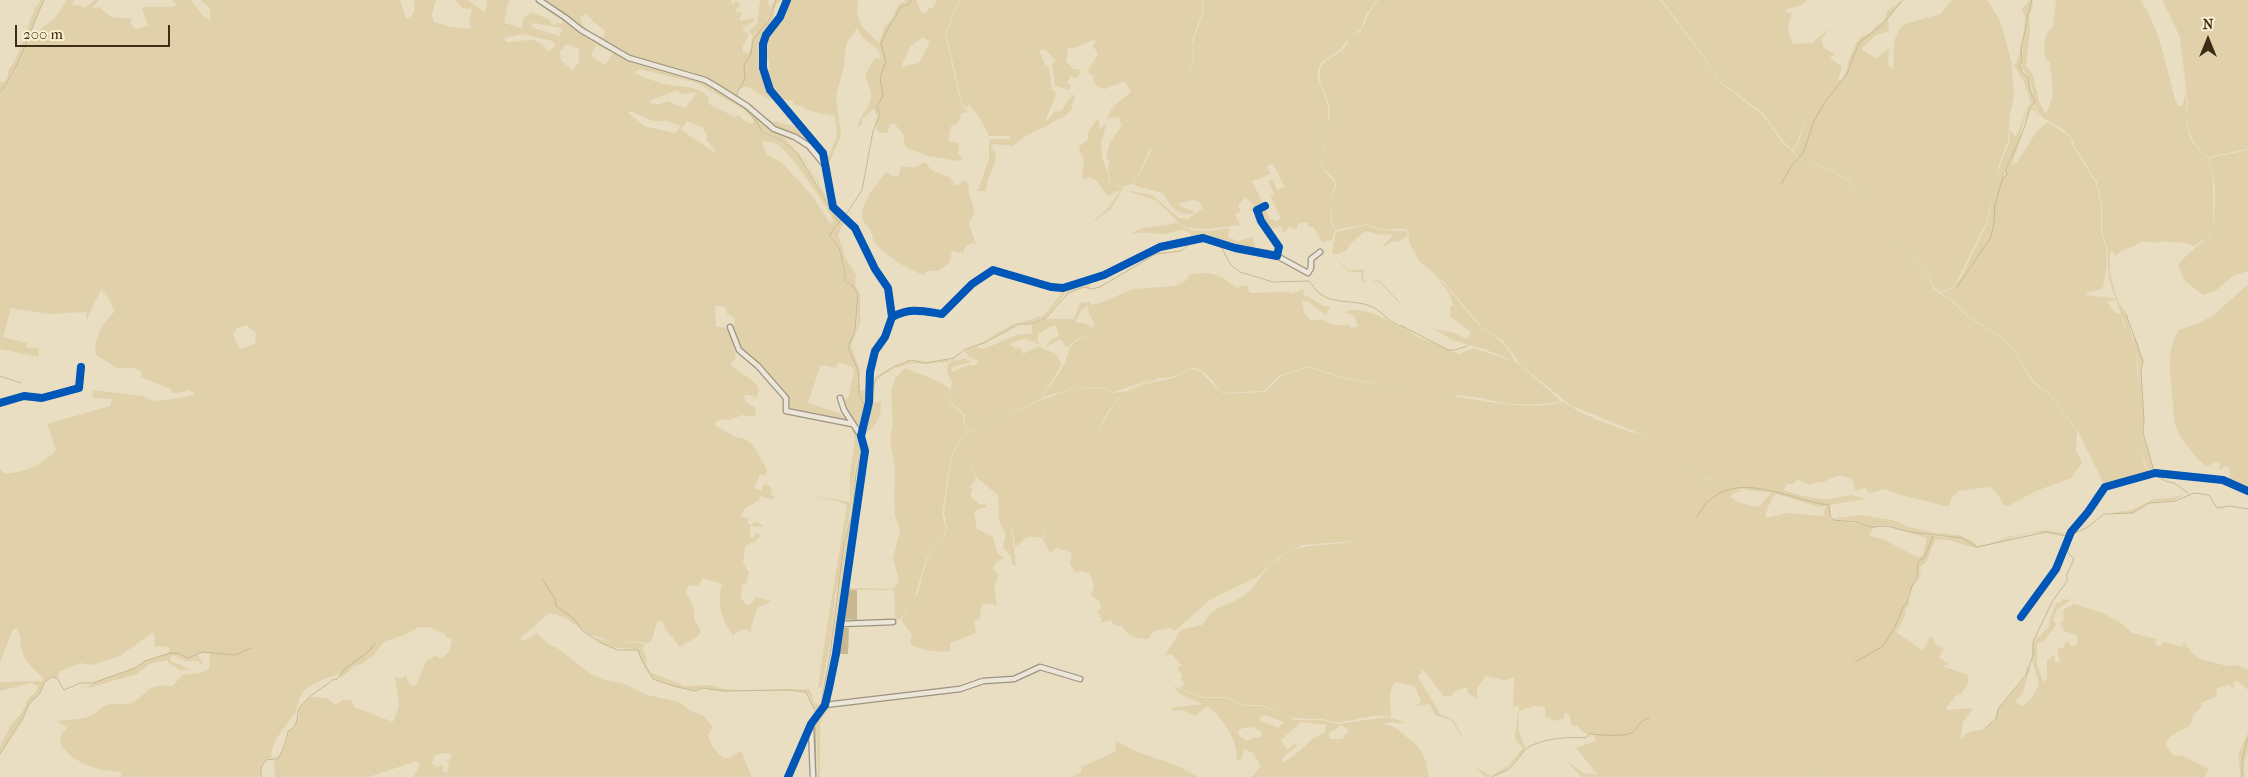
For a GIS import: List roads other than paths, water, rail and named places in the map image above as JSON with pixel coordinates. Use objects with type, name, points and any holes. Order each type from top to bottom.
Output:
[{"type":"street","points":[[539,0],[581,30],[629,58],[705,80],[717,87],[747,106],[774,129],[795,137],[809,146],[821,159],[827,171]]},
{"type":"street","points":[[787,0],[780,17],[766,35],[763,44],[766,82],[770,90],[823,153],[833,208],[856,228],[875,269],[888,288],[892,317],[890,327],[875,351],[868,383],[869,402],[861,436]]},
{"type":"street","points":[[1265,206],[1257,210],[1261,221],[1279,247],[1278,256]]},
{"type":"street","points":[[892,317],[904,311],[917,310],[942,314],[972,284],[993,270],[1051,287],[1063,288],[1104,275],[1160,247],[1203,238],[1235,248],[1278,256],[1308,273],[1311,268],[1311,259],[1320,252]]},
{"type":"street","points":[[730,327],[739,350],[758,366],[786,398],[786,411],[852,424]]},
{"type":"street","points":[[0,403],[24,396],[42,398],[80,388],[82,367]]},
{"type":"street","points":[[788,777],[810,724],[825,705],[836,654],[865,451],[861,436],[844,410],[840,398]]},
{"type":"street","points":[[2021,617],[2056,569],[2071,532],[2088,512],[2105,487],[2155,473],[2215,478],[2248,491]]},
{"type":"street","points":[[840,624],[893,622]]},
{"type":"street","points":[[825,705],[960,689],[983,681],[1014,679],[1040,667],[1080,679]]},
{"type":"street","points":[[810,724],[813,777]]},
{"type":"waterway","points":[[0,92],[20,59],[44,0]]},
{"type":"waterway","points":[[737,97],[738,91],[745,79],[744,65],[751,54],[753,40],[769,20],[776,0]]},
{"type":"waterway","points":[[845,216],[862,190],[873,131],[880,116],[877,106],[883,96],[880,77],[886,62],[881,44],[901,7],[909,4],[911,0]]},
{"type":"waterway","points":[[1782,183],[1791,166],[1803,153],[1814,121],[1825,102],[1847,74],[1860,42],[1881,26],[1903,0]]},
{"type":"waterway","points":[[1957,287],[1991,237],[1995,205],[2003,177],[2007,175],[2006,170],[2025,126],[2029,109],[2035,102],[2030,90],[2028,77],[2022,72],[2019,65],[2022,62],[2021,47],[2032,0]]},
{"type":"waterway","points":[[741,105],[757,122],[762,132],[781,140],[798,154],[839,223]]},
{"type":"waterway","points":[[842,219],[833,229],[830,236],[839,249],[845,272],[845,281],[851,284],[858,294],[855,330],[848,348],[858,370],[859,394],[865,407]]},
{"type":"waterway","points":[[872,391],[876,378],[893,367],[911,360],[926,363],[954,358],[964,350],[984,343],[1019,324],[1031,324],[1046,318],[1068,293],[1084,287],[1092,289],[1100,287],[1156,254],[1181,251],[1191,243]]},
{"type":"waterway","points":[[1220,245],[1231,265],[1240,272],[1273,282],[1309,281],[1325,297],[1373,307],[1395,324],[1448,350],[1467,346]]},
{"type":"waterway","points":[[2126,314],[2143,361],[2141,372],[2143,433],[2154,471]]},
{"type":"waterway","points":[[0,376],[21,383]]},
{"type":"waterway","points":[[863,437],[872,408],[871,395]]},
{"type":"waterway","points":[[820,709],[830,655],[844,544],[852,514],[856,473],[861,449],[860,440]]},
{"type":"waterway","points":[[2155,475],[2165,481],[2174,483],[2188,493]]},
{"type":"waterway","points":[[1697,516],[1706,503],[1720,493],[1734,488],[1750,488],[1829,505],[1830,516],[1833,520],[1855,522],[1872,527],[1887,526],[1911,532],[1962,538],[1977,547],[2046,532],[2066,536]]},
{"type":"waterway","points":[[2073,534],[2088,527],[2104,514],[2133,513],[2149,503],[2175,501],[2194,493],[2209,495],[2217,508],[2230,506],[2248,509]]},
{"type":"waterway","points":[[1855,662],[1882,647],[1894,629],[1904,605],[1907,603],[1912,586],[1917,579],[1918,562],[1925,557],[1933,536]]},
{"type":"waterway","points":[[1984,729],[1996,719],[1998,709],[2026,675],[2033,655],[2033,642],[2052,602],[2067,581],[2067,574],[2074,559],[2068,553],[2068,546]]},
{"type":"waterway","points":[[543,580],[555,599],[556,606],[573,618],[583,631],[601,643],[618,650],[638,650],[642,661],[653,679],[695,691],[703,688],[723,691],[789,690],[806,692],[816,713]]},
{"type":"waterway","points":[[261,777],[261,768],[266,760],[277,759],[280,756],[288,731],[295,726],[300,707],[304,702],[334,679],[336,680],[347,667],[368,652],[375,644]]},
{"type":"waterway","points":[[0,754],[23,718],[29,704],[40,693],[44,683],[51,677],[57,678],[64,690],[80,683],[93,683],[135,668],[145,661],[170,653],[177,653],[188,658],[203,652],[235,655],[251,648]]},
{"type":"waterway","points":[[1492,777],[1510,768],[1525,750],[1537,743],[1571,737],[1585,738],[1590,734],[1627,734],[1634,731],[1642,721],[1649,718]]},
{"type":"waterway","points":[[815,722],[816,777]]},
{"type":"waterway","points":[[2242,777],[2242,761],[2248,737]]}]
